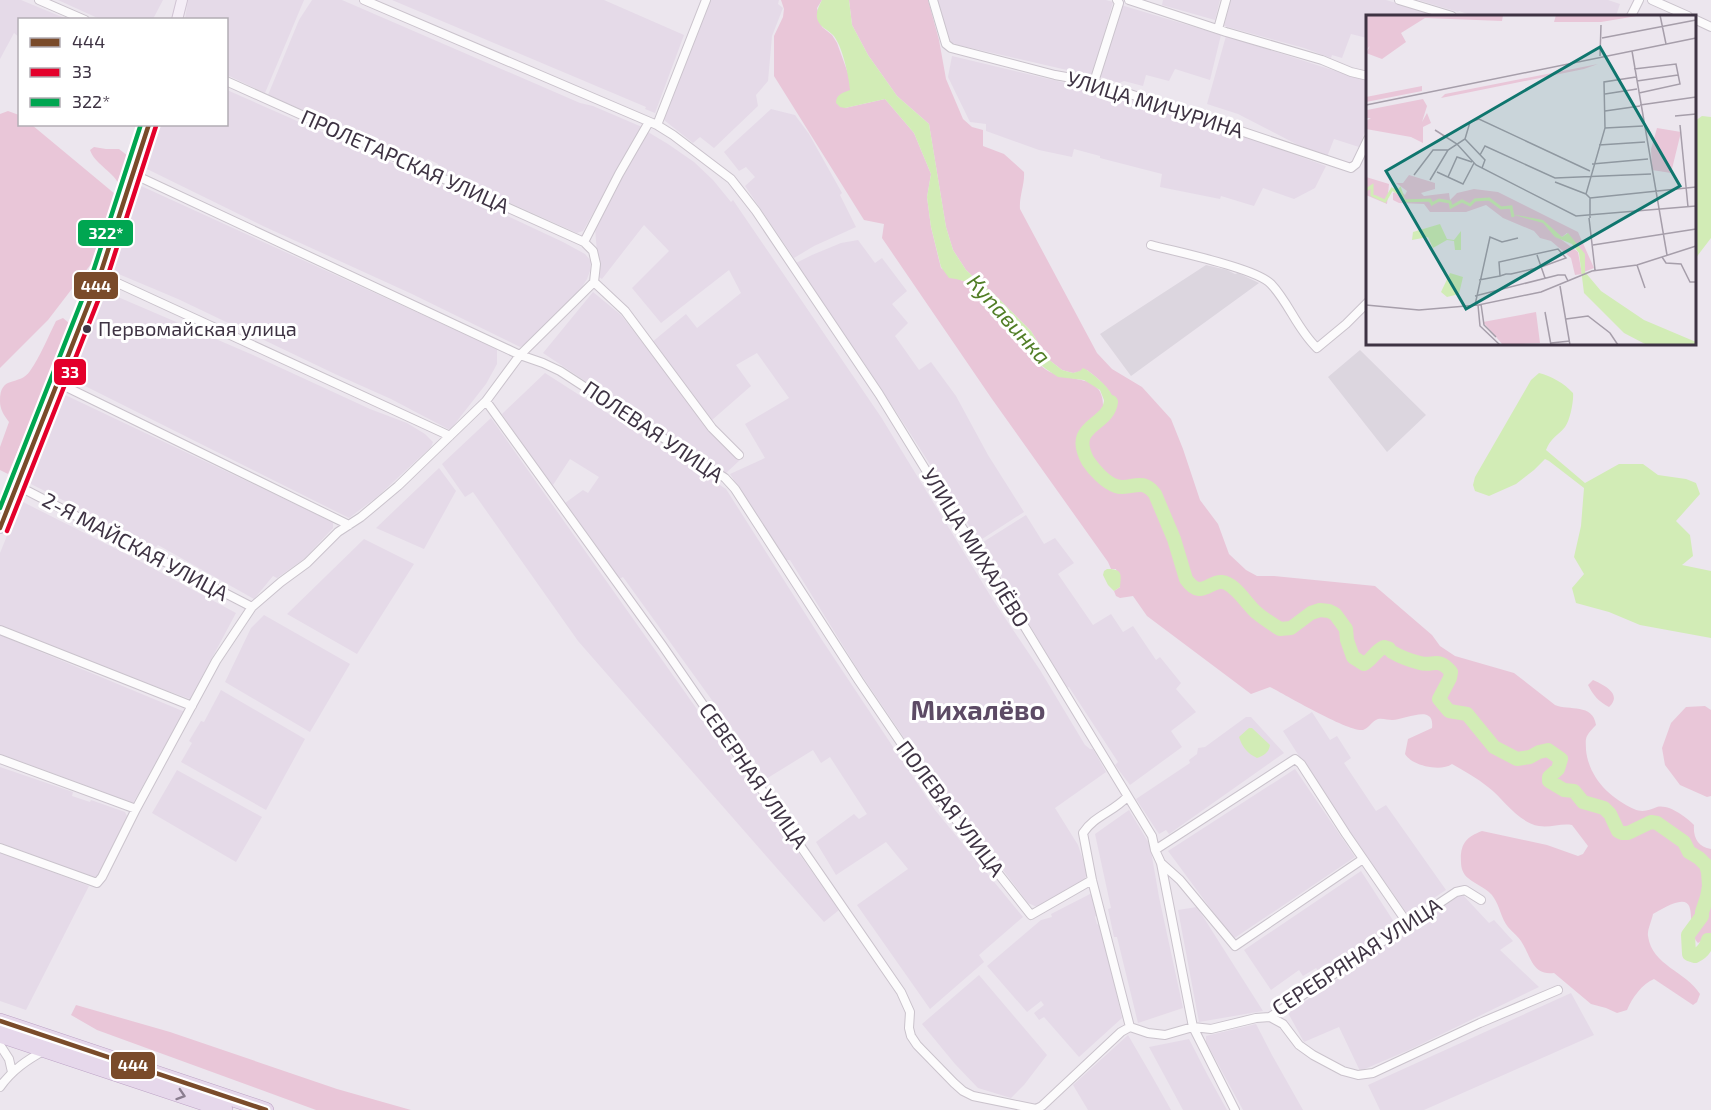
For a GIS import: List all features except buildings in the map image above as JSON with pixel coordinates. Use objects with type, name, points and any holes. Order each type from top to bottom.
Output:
[{"type":"highway","points":[[0,1021],[266,1110]]},
{"type":"highway","points":[[0,1035],[225,1110]]},
{"type":"main road","points":[[178,18],[182,0]]},
{"type":"main road","points":[[0,528],[100,275],[147,126]]},
{"type":"street","points":[[39,0],[80,18]]},
{"type":"street","name":"УЛИЦА МИХАЛЁВО","points":[[364,0],[653,123],[673,135],[731,179],[756,211],[879,394],[995,578],[1152,836],[1161,863],[1193,1027],[1235,1110]]},
{"type":"street","points":[[0,848],[97,883],[102,877],[216,661],[252,608],[280,582],[307,563],[332,538],[398,486],[486,401],[520,355],[594,282],[596,264],[593,251],[584,242],[619,174],[653,123],[706,0]]},
{"type":"street","name":"УЛИЦА МИЧУРИНА","points":[[933,0],[946,44],[951,48],[1055,75],[1094,82],[1351,168],[1356,164],[1366,143]]},
{"type":"street","points":[[1094,82],[1119,3],[1117,0]]},
{"type":"street","points":[[1129,0],[1366,76]]},
{"type":"street","points":[[1218,29],[1226,0]]},
{"type":"street","points":[[1399,0],[1449,15]]},
{"type":"street","points":[[1632,15],[1639,0]]},
{"type":"street","points":[[1652,0],[1686,15]]},
{"type":"street","points":[[1696,20],[1711,27]]},
{"type":"street","name":"ПРОЛЕТАРСКАЯ УЛИЦА","points":[[228,82],[584,242]]},
{"type":"street","name":"ПОЛЕВАЯ УЛИЦА","points":[[133,174],[520,355],[560,371],[719,474],[735,489],[859,681],[943,804],[1031,915],[1092,880]]},
{"type":"street","points":[[1151,245],[1262,277],[1273,286],[1306,337],[1317,348],[1366,304]]},
{"type":"street","points":[[100,275],[450,436]]},
{"type":"street","points":[[594,282],[625,311],[712,428],[739,455]]},
{"type":"street","points":[[58,383],[349,525]]},
{"type":"street","name":"СЕВЕРНАЯ УЛИЦА","points":[[486,401],[662,645],[901,992],[910,1012],[911,1036],[917,1045],[963,1091],[973,1096],[1036,1109]]},
{"type":"street","name":"2-Я МАЙСКАЯ УЛИЦА","points":[[18,486],[252,608]]},
{"type":"street","points":[[0,630],[192,706]]},
{"type":"street","points":[[0,759],[136,809]]},
{"type":"street","points":[[1155,850],[1295,759],[1301,764],[1408,924]]},
{"type":"street","points":[[1036,1109],[1042,1106],[1121,1032],[1130,1027],[1092,880],[1083,833],[1090,823],[1119,805],[1127,797]]},
{"type":"street","points":[[1161,863],[1180,880],[1235,946],[1363,859]]},
{"type":"street","name":"СЕРЕБРЯНАЯ УЛИЦА","points":[[1130,1027],[1148,1033],[1165,1035],[1193,1027],[1211,1029],[1270,1017],[1456,892],[1465,890],[1481,900]]},
{"type":"street","points":[[1270,1017],[1282,1024],[1299,1045],[1313,1055],[1343,1071],[1358,1075],[1373,1073],[1480,1023],[1558,990]]},
{"type":"street","points":[[0,1045],[12,1072]]},
{"type":"street","points":[[0,1087],[12,1072],[45,1050]]},
{"type":"shaded area","points":[[0,0],[21,0],[65,18],[18,18],[18,36],[14,33],[0,59]]},
{"type":"shaded area","points":[[58,0],[163,0],[154,18],[98,18]]},
{"type":"shaded area","points":[[188,0],[304,0],[265,93],[228,75],[228,18],[185,18]]},
{"type":"shaded area","points":[[312,0],[342,0],[580,103],[593,106],[642,127],[583,231],[577,233],[439,171],[438,164],[428,159],[423,163],[268,95],[299,20]]},
{"type":"shaded area","points":[[392,0],[604,0],[684,35],[655,113],[645,109],[646,107]]},
{"type":"shaded area","points":[[710,0],[779,0],[778,4],[783,8],[772,36],[768,81],[756,95],[758,106],[714,148],[700,137],[693,143],[664,120],[672,94]]},
{"type":"shaded area","points":[[781,0],[822,0],[817,8],[822,27],[832,35],[837,43],[849,76],[851,90],[845,108],[885,99],[914,133],[931,174],[927,197],[931,227],[941,268],[974,288],[992,303],[1016,330],[1040,365],[1055,374],[1093,384],[1103,399],[1103,413],[1115,409],[1109,391],[1087,370],[1073,373],[1062,370],[1048,359],[1031,331],[966,270],[953,250],[946,227],[929,124],[897,96],[868,55],[852,25],[849,0],[928,0],[939,40],[946,79],[963,119],[972,127],[983,130],[983,146],[1004,154],[1024,172],[1020,209],[1097,353],[1112,369],[1142,387],[1171,419],[1200,500],[1218,524],[1229,554],[1246,570],[1257,576],[1375,586],[1432,635],[1440,646],[1455,656],[1514,673],[1555,705],[1590,713],[1596,725],[1587,736],[1586,750],[1591,769],[1602,786],[1617,799],[1634,809],[1643,811],[1667,807],[1694,825],[1697,841],[1711,849],[1711,934],[1698,943],[1693,935],[1690,909],[1687,903],[1681,902],[1653,914],[1648,934],[1656,954],[1687,979],[1700,994],[1697,1002],[1693,1005],[1654,979],[1638,992],[1627,1010],[1617,1013],[1591,1004],[1554,973],[1541,971],[1533,964],[1520,939],[1506,924],[1492,895],[1464,873],[1461,862],[1463,846],[1468,839],[1482,831],[1547,845],[1578,856],[1583,854],[1588,846],[1572,825],[1539,826],[1524,820],[1484,784],[1452,764],[1434,768],[1420,765],[1409,758],[1405,754],[1408,739],[1432,728],[1432,720],[1429,716],[1424,714],[1392,720],[1378,719],[1363,730],[1331,719],[1270,687],[1251,694],[1147,616],[1133,596],[1120,598],[1116,596],[1114,591],[1120,587],[1116,569],[1111,569],[882,238],[884,224],[864,220],[774,76],[774,36],[783,17],[784,9]]},
{"type":"shaded area","points":[[935,0],[1106,0],[1113,2],[1093,76],[949,43]]},
{"type":"shaded area","points":[[1163,0],[1220,0],[1215,20],[1162,5]]},
{"type":"shaded area","points":[[1231,0],[1386,0],[1437,15],[1366,15],[1366,38],[1351,34],[1342,58],[1332,55],[1331,58],[1304,48],[1224,26]]},
{"type":"shaded area","points":[[1418,0],[1608,0],[1620,4],[1616,15],[1470,15]]},
{"type":"shaded area","points":[[1121,5],[1221,35],[1210,80],[1175,69],[1169,81],[1146,75],[1143,86],[1124,81],[1119,83],[1101,77],[1100,70]]},
{"type":"shaded area","points":[[1226,36],[1366,81],[1366,129],[1359,147],[1334,139],[1327,157],[1238,114],[1207,104]]},
{"type":"shaded area","points":[[952,56],[1116,95],[1326,166],[1315,188],[1294,199],[1263,188],[1254,206],[1221,196],[1220,199],[1160,187],[1162,174],[1074,149],[1072,157],[1039,150],[986,131],[986,124],[970,122],[948,77]]},
{"type":"shaded area","points":[[228,90],[415,173],[563,242],[585,254],[591,261],[590,271],[582,287],[529,343],[520,347],[147,169],[159,126],[228,126]]},
{"type":"shaded area","points":[[771,109],[795,115],[809,134],[842,193],[840,195],[856,227],[794,258],[745,186],[755,177],[746,167],[739,171],[724,152]]},
{"type":"shaded area","points":[[8,111],[18,115],[18,126],[33,126],[115,194],[91,264],[48,320],[0,368],[0,114]]},
{"type":"shaded area","points":[[648,132],[694,162],[731,202],[733,200],[881,417],[993,600],[1040,670],[1085,745],[1093,749],[1106,772],[1055,808],[1078,845],[1087,872],[1085,880],[1037,907],[1028,903],[952,803],[949,804],[858,670],[790,560],[786,560],[730,474],[765,458],[745,424],[789,398],[757,353],[736,365],[751,386],[712,420],[651,343],[686,314],[697,328],[741,293],[729,270],[661,323],[632,288],[669,251],[644,225],[602,279],[599,277],[595,228]]},
{"type":"shaded area","points":[[94,147],[119,149],[128,156],[123,180],[119,184],[92,155],[90,150]]},
{"type":"shaded area","points":[[139,185],[497,349],[497,364],[486,384],[450,430],[391,399],[178,299],[109,270]]},
{"type":"shaded area","points":[[858,240],[875,263],[882,258],[907,291],[892,304],[908,323],[895,336],[919,370],[931,362],[956,396],[988,455],[1024,512],[979,541],[864,363],[829,316],[796,263],[841,243]]},
{"type":"shaded area","points":[[1206,265],[1238,273],[1259,283],[1131,376],[1100,334]]},
{"type":"shaded area","points":[[104,291],[253,355],[370,409],[407,423],[433,442],[431,447],[377,497],[349,518],[67,377]]},
{"type":"shaded area","points":[[593,292],[621,315],[710,429],[740,460],[725,474],[543,353]]},
{"type":"shaded area","points":[[63,318],[69,323],[68,331],[8,474],[0,470],[0,447],[9,422],[1,407],[3,387],[26,376],[41,353],[56,321]]},
{"type":"shaded area","points":[[1360,350],[1426,415],[1387,452],[1328,377]]},
{"type":"shaded area","points":[[545,373],[726,489],[822,640],[935,810],[1023,917],[979,955],[984,962],[930,1009],[857,905],[908,869],[886,842],[836,875],[816,842],[854,814],[859,819],[867,814],[830,757],[821,763],[813,750],[766,779],[740,739],[623,577],[619,579],[612,571],[565,503],[583,490],[588,493],[599,477],[570,459],[553,485],[502,414]]},
{"type":"shaded area","points":[[61,393],[333,522],[333,528],[304,559],[277,578],[273,576],[254,599],[158,545],[156,547],[25,481]]},
{"type":"shaded area","points":[[491,418],[839,910],[824,922],[578,641],[473,492],[465,497],[442,464]]},
{"type":"shaded area","points":[[439,468],[456,491],[424,549],[376,528]]},
{"type":"shaded area","points":[[21,501],[236,613],[190,699],[0,626],[0,553]]},
{"type":"shaded area","points":[[1026,515],[1044,544],[1055,538],[1074,563],[1058,574],[1093,625],[1111,614],[1123,632],[1133,626],[1156,660],[1160,657],[1181,683],[1176,689],[1196,712],[1171,731],[1182,747],[1130,785],[1115,765],[1118,762],[1069,687],[1066,688],[980,544]]},
{"type":"shaded area","points":[[364,539],[414,564],[357,654],[287,614]]},
{"type":"shaded area","points":[[264,615],[350,664],[310,732],[225,682],[251,628]]},
{"type":"shaded area","points":[[0,635],[185,712],[133,803],[0,754]]},
{"type":"shaded area","points":[[1593,680],[1607,687],[1613,694],[1613,702],[1609,707],[1590,689],[1588,685]]},
{"type":"shaded area","points":[[221,690],[305,739],[266,810],[181,762],[192,743],[189,741],[201,721],[204,722]]},
{"type":"shaded area","points":[[1705,706],[1711,710],[1711,796],[1707,797],[1680,785],[1665,765],[1662,748],[1671,723],[1686,707]]},
{"type":"shaded area","points":[[1312,712],[1330,740],[1337,736],[1351,758],[1344,763],[1376,811],[1386,805],[1446,890],[1408,915],[1349,830],[1347,831],[1283,731]]},
{"type":"shaded area","points":[[1246,717],[1251,717],[1284,753],[1169,834],[1166,830],[1159,834],[1136,799],[1190,763],[1189,760],[1197,754],[1198,748],[1205,747]]},
{"type":"shaded area","points":[[0,767],[73,792],[72,796],[125,812],[127,816],[95,878],[0,843]]},
{"type":"shaded area","points":[[1295,769],[1355,857],[1233,939],[1168,851]]},
{"type":"shaded area","points":[[177,770],[262,817],[236,862],[152,813]]},
{"type":"shaded area","points":[[1129,810],[1150,845],[1183,1008],[1138,1023],[1117,937],[1114,937],[1108,909],[1111,908],[1095,834]]},
{"type":"shaded area","points":[[0,852],[89,886],[26,1010],[0,1001]]},
{"type":"shaded area","points":[[1361,871],[1396,925],[1322,976],[1316,968],[1303,976],[1299,970],[1271,990],[1244,950]]},
{"type":"shaded area","points":[[1092,893],[1097,914],[1095,917],[1097,924],[1101,926],[1122,1018],[1079,1057],[1044,1017],[1039,1020],[1034,1013],[1044,1005],[1041,1001],[1027,1012],[987,966],[1041,920],[1052,917],[1051,914]]},
{"type":"shaded area","points":[[1462,894],[1489,923],[1494,920],[1513,941],[1500,950],[1539,987],[1409,1050],[1360,1071],[1339,1027],[1304,1042],[1288,1013]]},
{"type":"shaded area","points":[[1197,907],[1263,1011],[1199,1022],[1178,910]]},
{"type":"shaded area","points":[[979,975],[1047,1055],[1011,1098],[978,1088],[922,1024]]},
{"type":"shaded area","points":[[1571,993],[1594,1035],[1424,1110],[1380,1110],[1368,1085]]},
{"type":"shaded area","points":[[76,1005],[170,1032],[337,1089],[411,1110],[316,1110],[97,1030],[71,1015]]},
{"type":"shaded area","points":[[1256,1024],[1303,1110],[1243,1110],[1206,1042],[1206,1036]]},
{"type":"shaded area","points":[[1128,1035],[1171,1110],[1088,1110],[1073,1085]]},
{"type":"shaded area","points":[[1189,1039],[1227,1110],[1183,1110],[1149,1047]]},
{"type":"water","points":[[822,0],[849,0],[852,25],[868,55],[897,96],[929,124],[946,227],[953,250],[966,270],[1031,331],[1048,359],[1062,370],[1073,373],[1083,368],[1104,384],[1114,402],[1112,415],[1104,416],[1104,400],[1100,390],[1084,380],[1058,377],[1046,369],[1036,361],[1015,328],[991,303],[967,282],[949,278],[941,267],[931,227],[927,197],[931,174],[914,133],[885,99],[845,108],[836,103],[842,93],[850,90],[839,46],[833,35],[821,26],[817,18],[817,11]]},
{"type":"water","points":[[1702,116],[1711,117],[1711,238],[1696,258],[1696,120]]},
{"type":"water","points":[[1539,373],[1557,380],[1573,393],[1567,424],[1550,442],[1546,450],[1585,483],[1619,464],[1643,464],[1658,475],[1686,479],[1696,483],[1700,494],[1676,521],[1690,535],[1693,556],[1682,565],[1711,571],[1711,638],[1640,625],[1609,612],[1576,603],[1572,588],[1584,574],[1574,557],[1581,526],[1584,488],[1549,461],[1545,459],[1516,484],[1489,496],[1475,491],[1473,485],[1475,477],[1531,380]]},
{"type":"water","points":[[1107,569],[1120,573],[1120,587],[1114,591],[1103,575]]},
{"type":"water","points":[[1252,728],[1270,745],[1267,752],[1257,758],[1246,750],[1239,737]]},
{"type":"waterway","name":"Купавинка","points":[[1111,402],[1103,417],[1091,427],[1083,440],[1083,449],[1088,461],[1100,476],[1116,486],[1145,486],[1155,494],[1174,539],[1186,579],[1191,585],[1201,589],[1218,582],[1227,583],[1257,613],[1280,629],[1291,628],[1311,613],[1320,610],[1329,611],[1335,614],[1346,629],[1353,657],[1364,664],[1384,647],[1417,662],[1442,664],[1451,672],[1439,699],[1449,711],[1467,714],[1494,747],[1517,759],[1548,750],[1561,759],[1558,769],[1549,777],[1549,781],[1564,790],[1574,791],[1583,802],[1604,808],[1610,814],[1618,831],[1628,833],[1651,822],[1657,823],[1684,842],[1689,852],[1706,865],[1709,886],[1702,916],[1688,935],[1689,954],[1697,955],[1703,950],[1708,940],[1711,940]]},
{"type":"transit line","name":"322*","points":[[0,508],[93,272],[140,126]]},
{"type":"transit line","name":"444","points":[[0,528],[100,275],[148,126]]},
{"type":"transit line","name":"33","points":[[7,531],[107,278],[156,126]]},
{"type":"transit line","name":"444","points":[[0,1021],[266,1110]]},
{"type":"place","name":"Первомайская улица","points":[[87,329]]},
{"type":"district","name":"Михалёво","points":[[978,711]]}]
